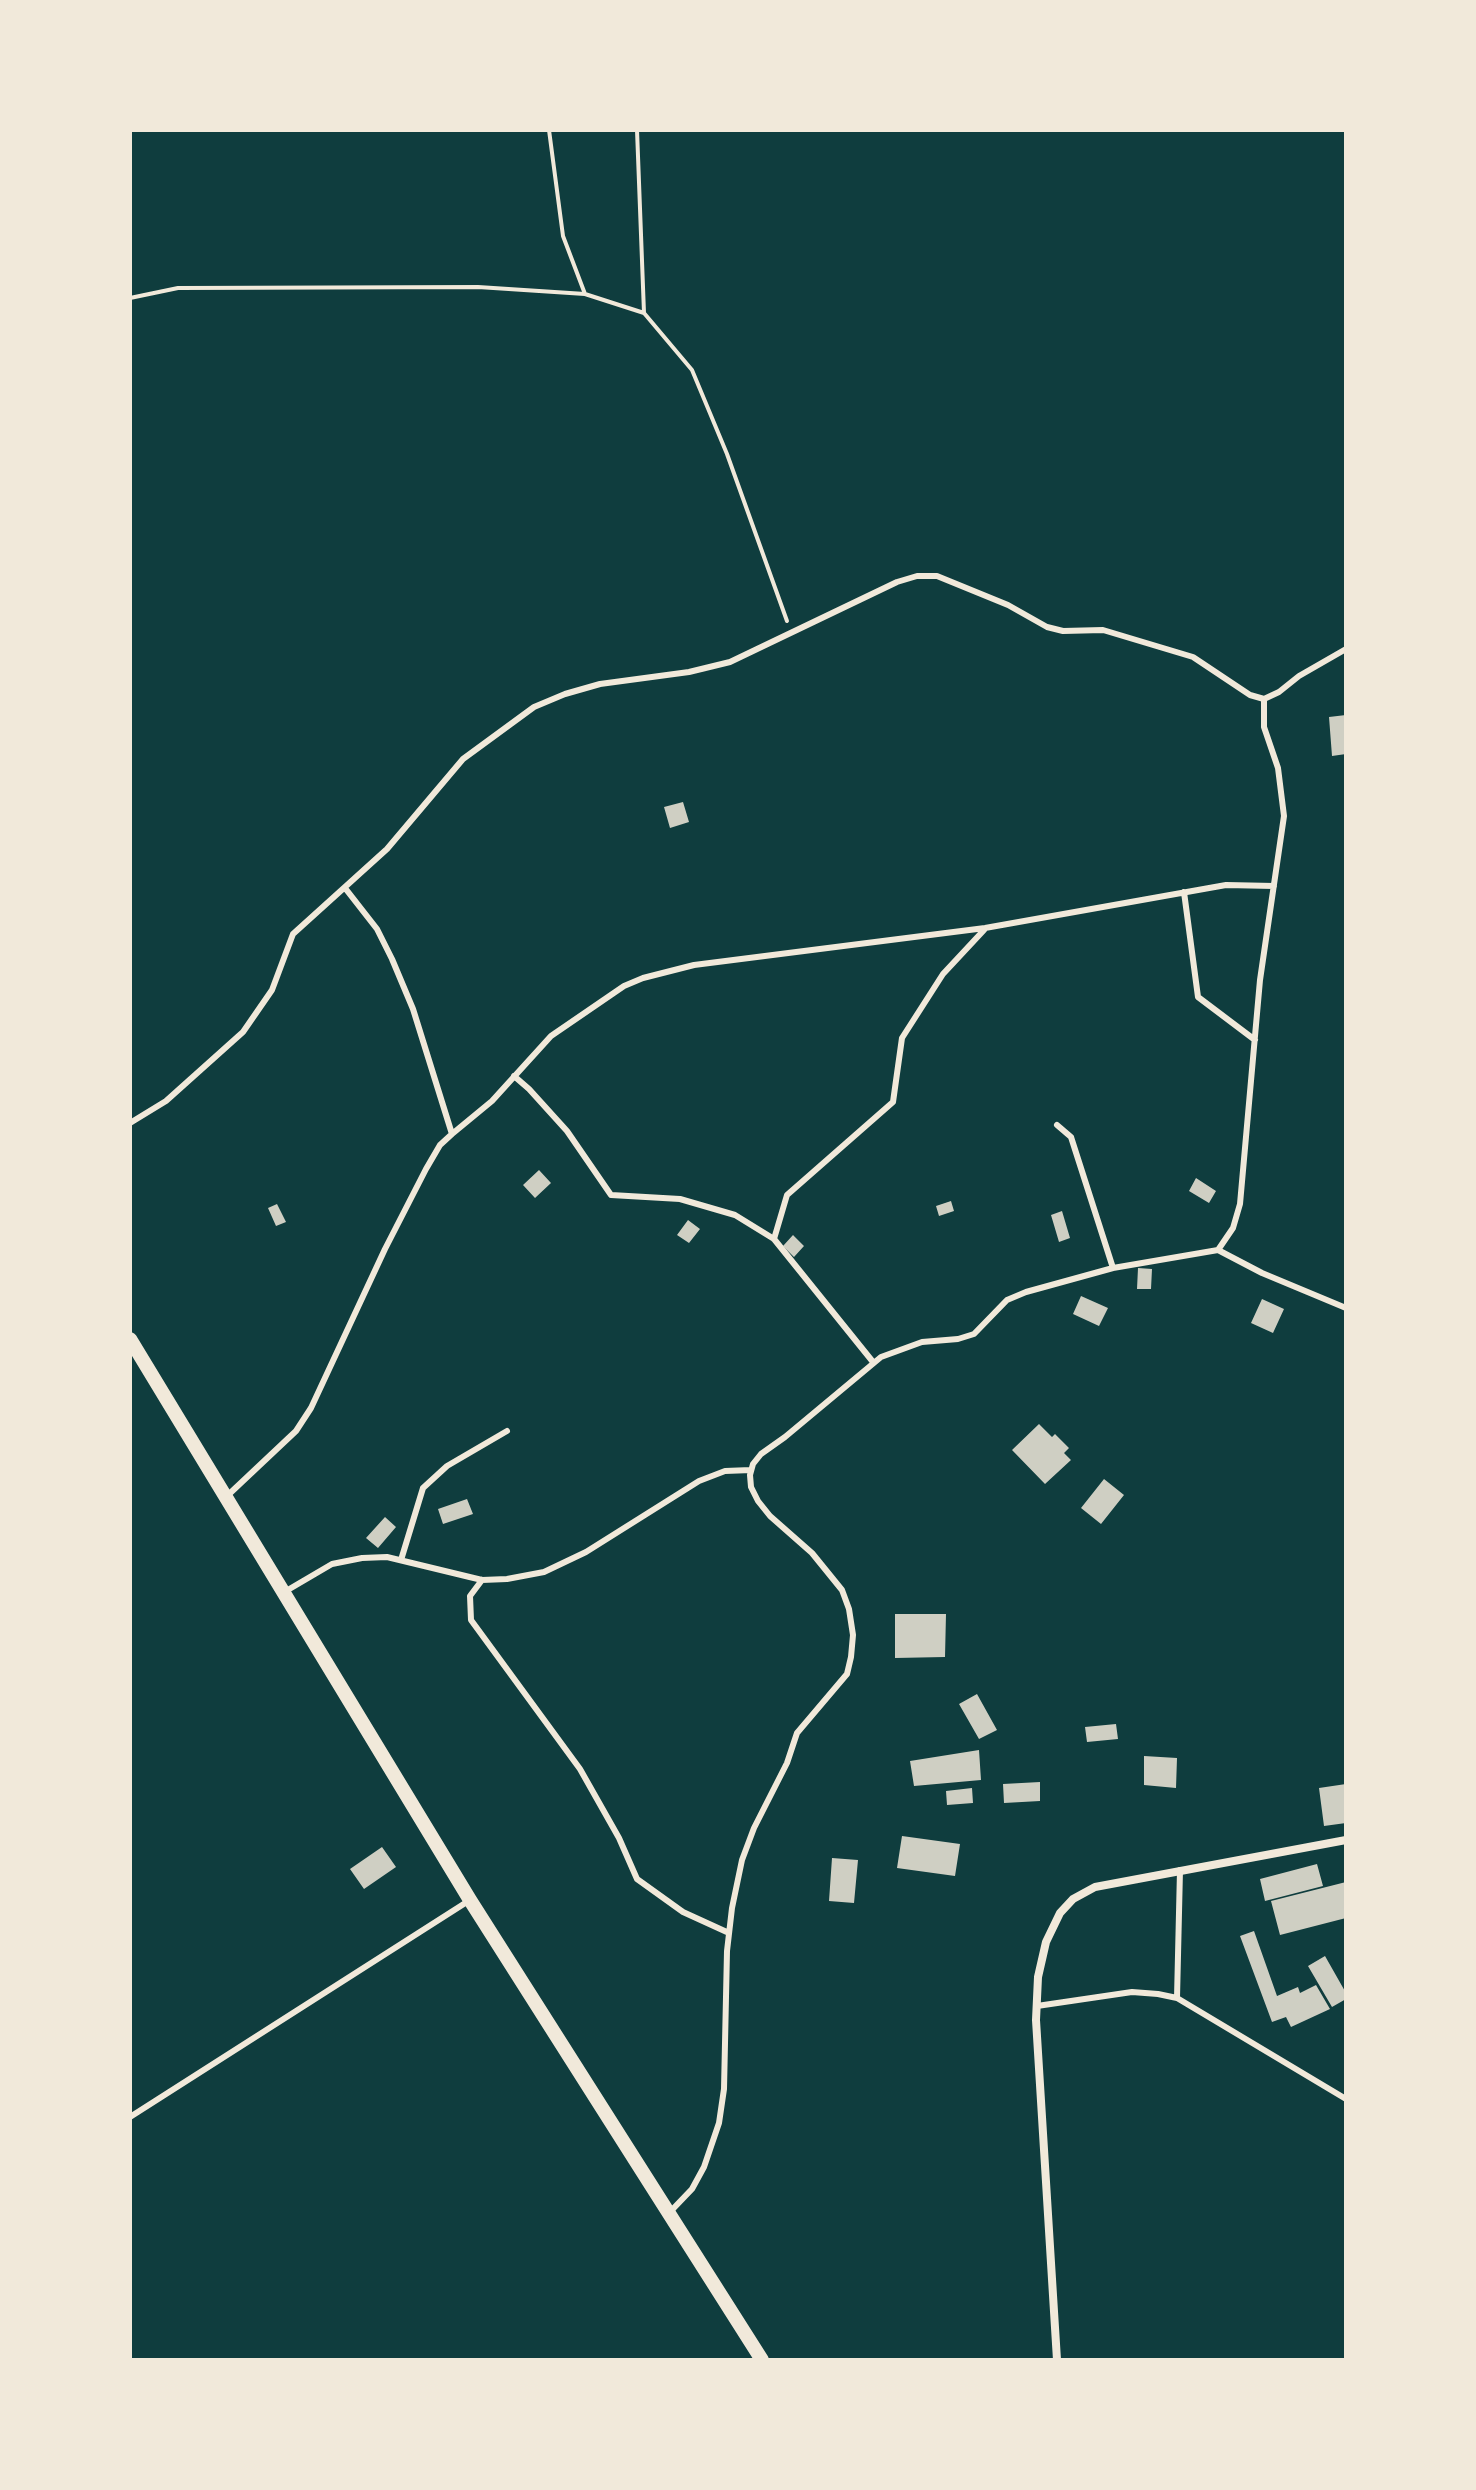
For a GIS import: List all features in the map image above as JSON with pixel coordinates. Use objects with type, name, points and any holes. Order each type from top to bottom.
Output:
[{"type":"street","points":[[130,1339],[470,1900],[762,2360]]},
{"type":"street","points":[[1057,2360],[1037,2006],[1038,1977],[1046,1942],[1060,1913],[1073,1899],[1095,1887],[1346,1840]]},
{"type":"lane","points":[[130,1123],[166,1101],[243,1032],[272,990],[293,934],[387,849],[463,759],[534,707],[565,694],[600,684],[689,672],[730,662],[897,582],[917,576],[937,576],[1008,605],[1047,627],[1063,631],[1103,630],[1193,657],[1250,695],[1264,699],[1346,649]]},
{"type":"lane","points":[[1218,1250],[1233,1228],[1240,1204],[1255,1040],[1281,852],[1284,816],[1278,768],[1264,727],[1264,699]]},
{"type":"lane","points":[[225,1498],[296,1431],[311,1408],[385,1249],[440,1145],[464,1122],[482,1111],[540,1046],[564,1025],[624,986],[694,965],[985,928],[1226,885],[1274,886]]},
{"type":"lane","points":[[345,888],[377,929],[392,959],[413,1009],[452,1134]]},
{"type":"lane","points":[[1184,892],[1198,997],[1255,1040]]},
{"type":"lane","points":[[774,1239],[787,1195],[893,1102],[902,1038],[943,974],[985,928]]},
{"type":"lane","points":[[514,1076],[567,1131],[611,1195],[680,1199],[735,1215],[774,1239],[873,1362]]},
{"type":"lane","points":[[1057,1125],[1071,1137],[1113,1268]]},
{"type":"lane","points":[[669,2213],[692,2189],[704,2167],[719,2123],[724,2089],[729,1933],[742,1860],[797,1733],[847,1674],[853,1635],[842,1590],[812,1553],[770,1516],[758,1501],[751,1487],[751,1470],[761,1454],[873,1362],[922,1342],[958,1339],[974,1334],[1007,1300],[1069,1278],[1218,1250],[1262,1273],[1346,1308]]},
{"type":"lane","points":[[401,1560],[423,1488],[447,1466],[507,1431]]},
{"type":"lane","points":[[282,1594],[343,1560],[387,1557],[482,1580],[544,1572],[566,1564],[699,1481],[725,1471],[751,1470]]},
{"type":"lane","points":[[482,1580],[470,1596],[471,1620],[580,1769],[619,1838],[637,1879],[683,1912],[729,1933]]},
{"type":"lane","points":[[1177,1998],[1180,1870]]},
{"type":"lane","points":[[130,2117],[470,1900]]},
{"type":"lane","points":[[1037,2006],[1132,1992],[1177,1998],[1346,2099]]},
{"type":"path","points":[[549,130],[563,236],[585,294]]},
{"type":"path","points":[[637,130],[644,313]]},
{"type":"path","points":[[130,298],[178,288],[478,287],[585,294],[644,313],[692,370],[727,454],[791,632]]},
{"type":"building","points":[[1346,715],[1346,754],[1332,756],[1329,717]]},
{"type":"building","points":[[683,802],[689,822],[670,828],[664,807]]},
{"type":"building","points":[[539,1170],[551,1183],[535,1198],[523,1185]]},
{"type":"building","points":[[1196,1178],[1216,1191],[1209,1203],[1189,1191]]},
{"type":"building","points":[[951,1201],[954,1211],[939,1216],[936,1206]]},
{"type":"building","points":[[277,1204],[286,1222],[276,1226],[268,1208]]},
{"type":"building","points":[[1062,1211],[1070,1238],[1059,1242],[1051,1215]]},
{"type":"building","points":[[688,1220],[700,1229],[689,1243],[677,1235]]},
{"type":"building","points":[[793,1235],[804,1246],[794,1257],[783,1246]]},
{"type":"building","points":[[1138,1268],[1152,1269],[1151,1289],[1137,1289]]},
{"type":"building","points":[[1081,1296],[1108,1308],[1099,1326],[1073,1314]]},
{"type":"building","points":[[1262,1299],[1284,1309],[1273,1333],[1251,1323]]},
{"type":"building","points":[[1039,1424],[1069,1448],[1064,1453],[1071,1460],[1045,1484],[1012,1450]]},
{"type":"building","points":[[1104,1479],[1124,1495],[1101,1524],[1081,1508]]},
{"type":"building","points":[[467,1499],[473,1514],[443,1524],[438,1509]]},
{"type":"building","points":[[385,1517],[396,1527],[378,1548],[366,1538]]},
{"type":"building","points":[[895,1614],[946,1614],[945,1657],[895,1658]]},
{"type":"building","points":[[977,1694],[997,1730],[979,1739],[959,1704]]},
{"type":"building","points":[[1116,1724],[1118,1739],[1087,1742],[1085,1727]]},
{"type":"building","points":[[979,1750],[981,1780],[914,1786],[910,1761]]},
{"type":"building","points":[[1144,1756],[1177,1758],[1176,1788],[1144,1785]]},
{"type":"building","points":[[1040,1782],[1040,1801],[1004,1803],[1003,1784]]},
{"type":"building","points":[[1346,1784],[1346,1823],[1324,1826],[1319,1788]]},
{"type":"building","points":[[972,1788],[973,1803],[947,1805],[946,1791]]},
{"type":"building","points":[[902,1836],[960,1844],[955,1876],[897,1868]]},
{"type":"building","points":[[382,1847],[396,1867],[364,1889],[350,1869]]},
{"type":"building","points":[[832,1858],[858,1860],[854,1903],[829,1901]]},
{"type":"building","points":[[1317,1864],[1323,1886],[1265,1901],[1260,1879]]},
{"type":"building","points":[[1346,1882],[1346,1918],[1280,1935],[1271,1901]]},
{"type":"building","points":[[1254,1931],[1277,1996],[1298,1987],[1300,1993],[1316,1985],[1330,2009],[1291,2027],[1286,2017],[1272,2022],[1240,1936]]},
{"type":"building","points":[[1325,1956],[1346,1993],[1346,1999],[1332,2007],[1308,1966]]}]
